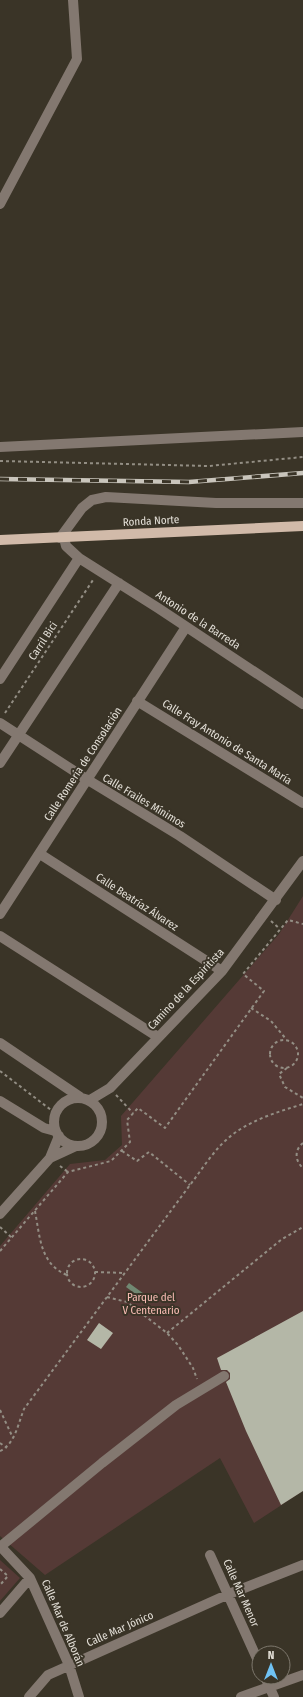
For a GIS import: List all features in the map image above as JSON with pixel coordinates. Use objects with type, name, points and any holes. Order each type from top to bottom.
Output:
[{"type":"main road","name":"Ronda Norte","points":[[0,540],[303,526]]},
{"type":"street","points":[[0,204],[77,59],[73,0]]},
{"type":"street","points":[[0,447],[303,432]]},
{"type":"street","points":[[62,538],[82,508],[92,500],[106,497],[216,503],[303,503]]},
{"type":"street","name":"Antonio de la Barreda","points":[[62,538],[66,546],[79,558],[303,704]]},
{"type":"street","points":[[0,679],[79,558]]},
{"type":"street","points":[[0,763],[119,583]]},
{"type":"street","name":"Calle Romería de Consolación","points":[[0,914],[186,627]]},
{"type":"street","name":"Calle Fray Antonio de Santa María","points":[[137,701],[303,803]]},
{"type":"street","name":"Calle Frailes Mínimos","points":[[2,719],[18,736],[180,836],[276,900]]},
{"type":"street","name":"Calle Beatríaz Álvarez","points":[[40,854],[222,971]]},
{"type":"street","name":"Camino de la Espiritista","points":[[90,1100],[110,1088],[222,971],[303,862]]},
{"type":"street","points":[[0,936],[158,1038]]},
{"type":"street","points":[[0,1043],[80,1097],[90,1100],[97,1105],[103,1122],[99,1136],[92,1142],[85,1145],[76,1146],[50,1158],[2,1208]]},
{"type":"street","name":"Camino de la Espiritista","points":[[99,1110],[110,1088]]},
{"type":"street","points":[[50,1158],[57,1134],[54,1122],[55,1113],[63,1102],[71,1098],[80,1097]]},
{"type":"street","points":[[0,1101],[44,1128],[57,1134],[65,1142],[76,1146]]},
{"type":"street","points":[[0,1546],[170,1410],[224,1376]]},
{"type":"street","name":"Calle Mar de Alborán","points":[[0,1546],[30,1578],[69,1665],[79,1697]]},
{"type":"street","name":"Calle Mar Menor","points":[[210,1555],[251,1645]]},
{"type":"street","name":"Calle Mar Jónico","points":[[29,1697],[48,1675],[229,1594],[303,1565]]},
{"type":"street","points":[[0,1613],[30,1578]]},
{"type":"street","points":[[241,1697],[303,1675]]},
{"type":"street","points":[[269,1687],[274,1697]]},
{"type":"path","points":[[0,461],[209,466],[303,457]]},
{"type":"path","name":"Carril Bici","points":[[2,719],[99,570]]},
{"type":"path","points":[[0,1251],[68,1172],[111,1161],[122,1151],[130,1142],[127,1120],[138,1108],[165,1128],[264,991],[243,974],[288,920],[303,924]]},
{"type":"path","points":[[251,1008],[271,1021],[287,1040],[295,1045],[298,1054],[294,1064],[278,1074],[285,1087],[303,1098]]},
{"type":"path","points":[[287,1040],[277,1042],[273,1045],[270,1052],[270,1056],[274,1064],[282,1068],[287,1068]]},
{"type":"path","points":[[0,1072],[55,1113]]},
{"type":"path","points":[[110,1088],[133,1113]]},
{"type":"path","points":[[0,1451],[7,1448],[13,1438],[24,1409],[190,1185],[231,1136],[266,1116],[303,1104]]},
{"type":"path","points":[[303,1143],[297,1151],[296,1156],[303,1168]]},
{"type":"path","points":[[122,1151],[137,1161],[149,1152],[190,1185]]},
{"type":"path","points":[[35,1211],[43,1253],[57,1270],[67,1275],[72,1284],[82,1287],[91,1282],[95,1272],[92,1265],[87,1260],[78,1259],[69,1266],[67,1275]]},
{"type":"path","points":[[0,1227],[12,1238]]},
{"type":"path","points":[[167,1333],[282,1239],[303,1227]]},
{"type":"path","points":[[95,1272],[125,1273]]},
{"type":"path","points":[[107,1298],[127,1302],[167,1333],[178,1345],[193,1368],[201,1390]]},
{"type":"path","points":[[0,1410],[13,1438]]},
{"type":"path","points":[[0,1443],[7,1448]]},
{"type":"path","points":[[0,1569],[8,1576],[0,1585]]},
{"type":"green space","name":"Parque del V Centenario","points":[[303,896],[303,1491],[254,1523],[220,1458],[45,1575],[0,1536],[0,1246],[70,1164],[105,1160],[122,1145],[121,1116],[279,934]]},
{"type":"green space","points":[[0,1560],[20,1578],[0,1601]]},
{"type":"shaded area","points":[[129,1283],[151,1299],[148,1303],[126,1287]]},
{"type":"building","points":[[303,1311],[303,1491],[281,1505],[246,1431],[226,1382],[230,1379],[230,1373],[227,1370],[221,1370],[217,1358]]},
{"type":"building","points":[[99,1323],[113,1333],[101,1349],[87,1340]]},
{"type":"railway","points":[[0,479],[189,482],[303,473]]}]
